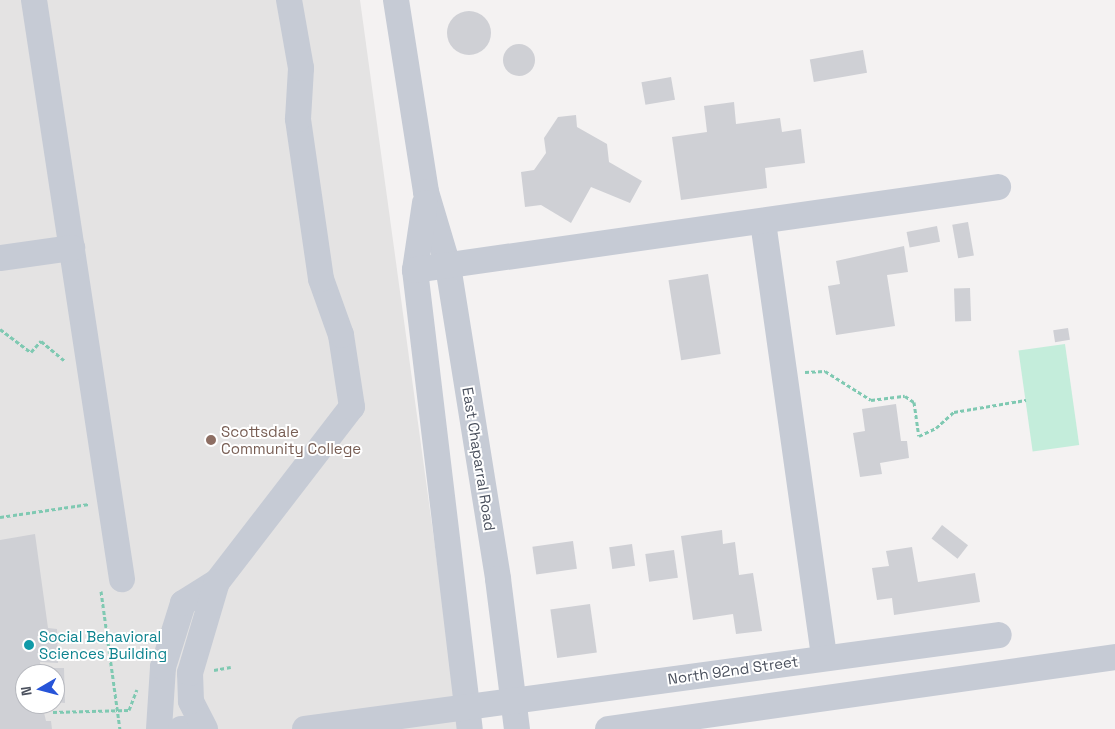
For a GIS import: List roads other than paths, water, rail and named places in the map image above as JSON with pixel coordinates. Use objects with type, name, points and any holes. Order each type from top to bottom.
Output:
[{"type":"street","points":[[34,0],[72,248],[111,584]]},
{"type":"street","points":[[160,729],[163,667],[183,603],[217,582],[352,407],[341,335],[321,279],[298,119],[301,68],[289,0]]},
{"type":"street","name":"East Chaparral Road","points":[[396,0],[426,192],[448,266],[498,579],[517,729]]},
{"type":"street","points":[[415,270],[998,187]]},
{"type":"street","name":"East Chaparral Road","points":[[426,192],[415,270],[468,718]]},
{"type":"street","points":[[762,222],[824,657]]},
{"type":"street","points":[[0,258],[72,248]]},
{"type":"street","points":[[206,729],[191,702],[190,673],[217,582]]},
{"type":"street","name":"North 92nd Street","points":[[305,729],[468,718],[513,700],[999,635]]},
{"type":"street","points":[[608,729],[1115,657]]},
{"type":"street","points":[[181,729],[197,729]]},
{"type":"place","name":"Scottsdale Community College","points":[[211,440]]},
{"type":"place","name":"Social Behavioral Sciences Building","points":[[29,645]]}]
